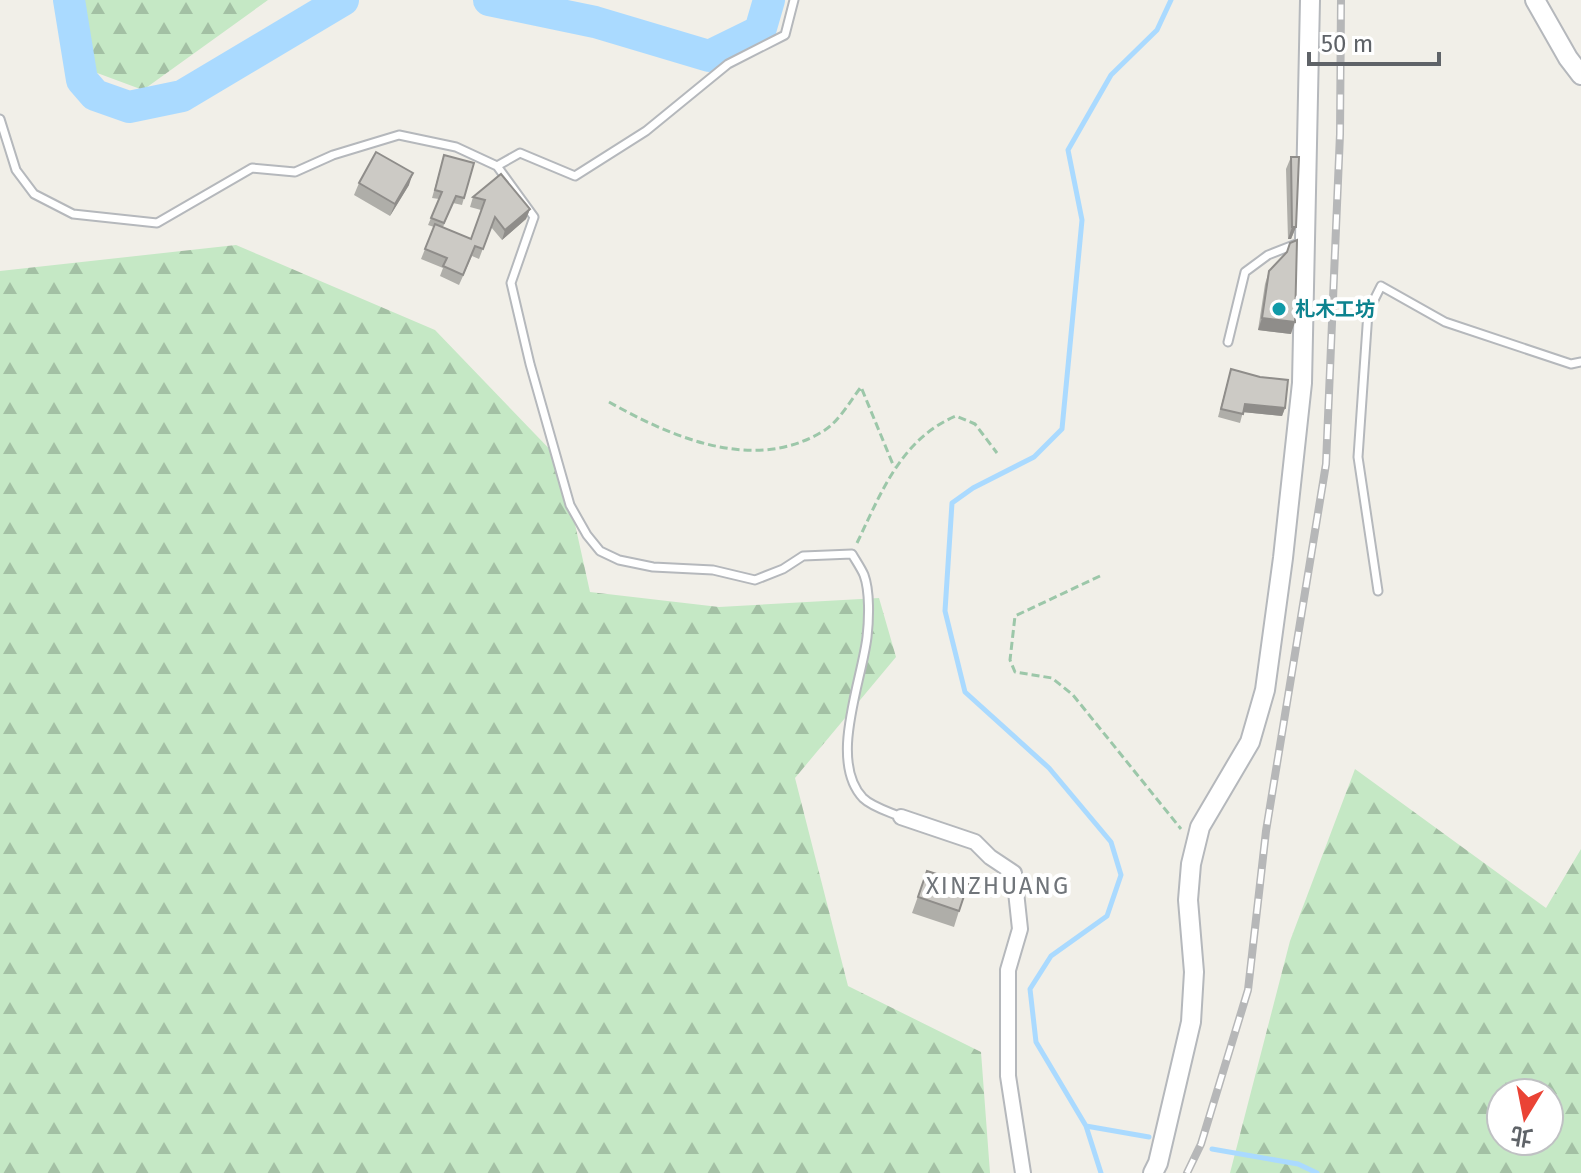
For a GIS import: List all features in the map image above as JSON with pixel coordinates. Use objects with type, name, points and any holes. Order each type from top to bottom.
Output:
[{"type":"street","points":[[1153,1173],[1166,1135],[1191,1022],[1194,972],[1188,900],[1191,864],[1200,827],[1250,742],[1265,690],[1283,558],[1302,383],[1310,0]]},
{"type":"street","points":[[1535,0],[1581,75]]},
{"type":"street","points":[[901,817],[975,842],[990,857],[1014,873],[1020,929],[1008,970],[1008,1076],[1023,1173]]},
{"type":"lane","points":[[497,166],[520,153],[575,176],[646,131],[728,64],[785,35],[794,0]]},
{"type":"lane","points":[[0,119],[16,170],[34,194],[73,214],[157,223],[252,168],[295,172],[333,155],[399,135],[456,147],[497,166],[534,217],[511,283],[530,364],[570,505],[587,535],[600,551],[619,560],[653,567],[713,570],[755,580],[783,569],[803,556],[852,554],[865,577],[867,636],[849,731],[847,758],[851,780],[864,799],[901,817]]},
{"type":"lane","points":[[1228,342],[1245,272],[1268,255],[1305,241]]},
{"type":"lane","points":[[1378,591],[1358,457],[1368,312],[1381,286],[1445,322],[1571,364],[1581,362]]},
{"type":"path","points":[[609,402],[674,435],[757,453],[796,444],[828,429],[861,387],[894,467]]},
{"type":"path","points":[[852,554],[894,467],[936,424],[956,416],[975,424],[997,453]]},
{"type":"path","points":[[1100,576],[1015,616],[1010,660],[1015,672],[1052,678],[1073,695],[1195,847]]},
{"type":"green space","points":[[74,0],[268,0],[143,90],[81,67]]},
{"type":"green space","points":[[236,245],[435,330],[561,461],[590,592],[719,607],[879,598],[896,657],[795,778],[848,986],[981,1052],[990,1173],[0,1173],[0,271]]},
{"type":"green space","points":[[1355,769],[1546,908],[1581,849],[1581,1173],[1230,1173],[1290,941]]},
{"type":"building","points":[[376,152],[413,173],[395,204],[359,183]]},
{"type":"building","points":[[444,155],[474,163],[464,198],[456,196],[444,223],[431,218],[442,192],[435,190]]},
{"type":"building","points":[[1291,157],[1299,157],[1296,227],[1292,227]]},
{"type":"building","points":[[501,174],[530,209],[505,230],[495,217],[483,249],[475,246],[463,275],[443,266],[447,258],[425,249],[435,224],[471,239],[485,200],[473,197]]},
{"type":"building","points":[[1297,240],[1295,322],[1262,318],[1269,271],[1287,252],[1290,243]]},
{"type":"building","points":[[1231,369],[1288,380],[1285,408],[1245,404],[1243,414],[1221,409]]},
{"type":"building","points":[[927,871],[968,884],[959,911],[918,897]]},
{"type":"waterway","points":[[69,0],[82,80],[95,95],[129,107],[182,96],[343,0]]},
{"type":"waterway","points":[[489,0],[595,22],[709,56],[760,31],[769,0]]},
{"type":"waterway","points":[[1101,1173],[1086,1126],[1036,1042],[1030,989],[1051,956],[1107,916],[1121,875],[1111,842],[1049,768],[965,692],[945,611],[952,503],[973,488],[1034,457],[1062,429],[1082,220],[1068,150],[1111,75],[1157,30],[1171,0]]},
{"type":"waterway","points":[[1086,1126],[1149,1137]]},
{"type":"waterway","points":[[1212,1149],[1298,1164],[1317,1173]]},
{"type":"railway","points":[[1187,1173],[1201,1144],[1248,990],[1266,831],[1326,464],[1340,134],[1341,0]]},
{"type":"place","name":"札木工坊","points":[[1279,309]]},
{"type":"district","name":"XINZHUANG","points":[[998,886]]}]
